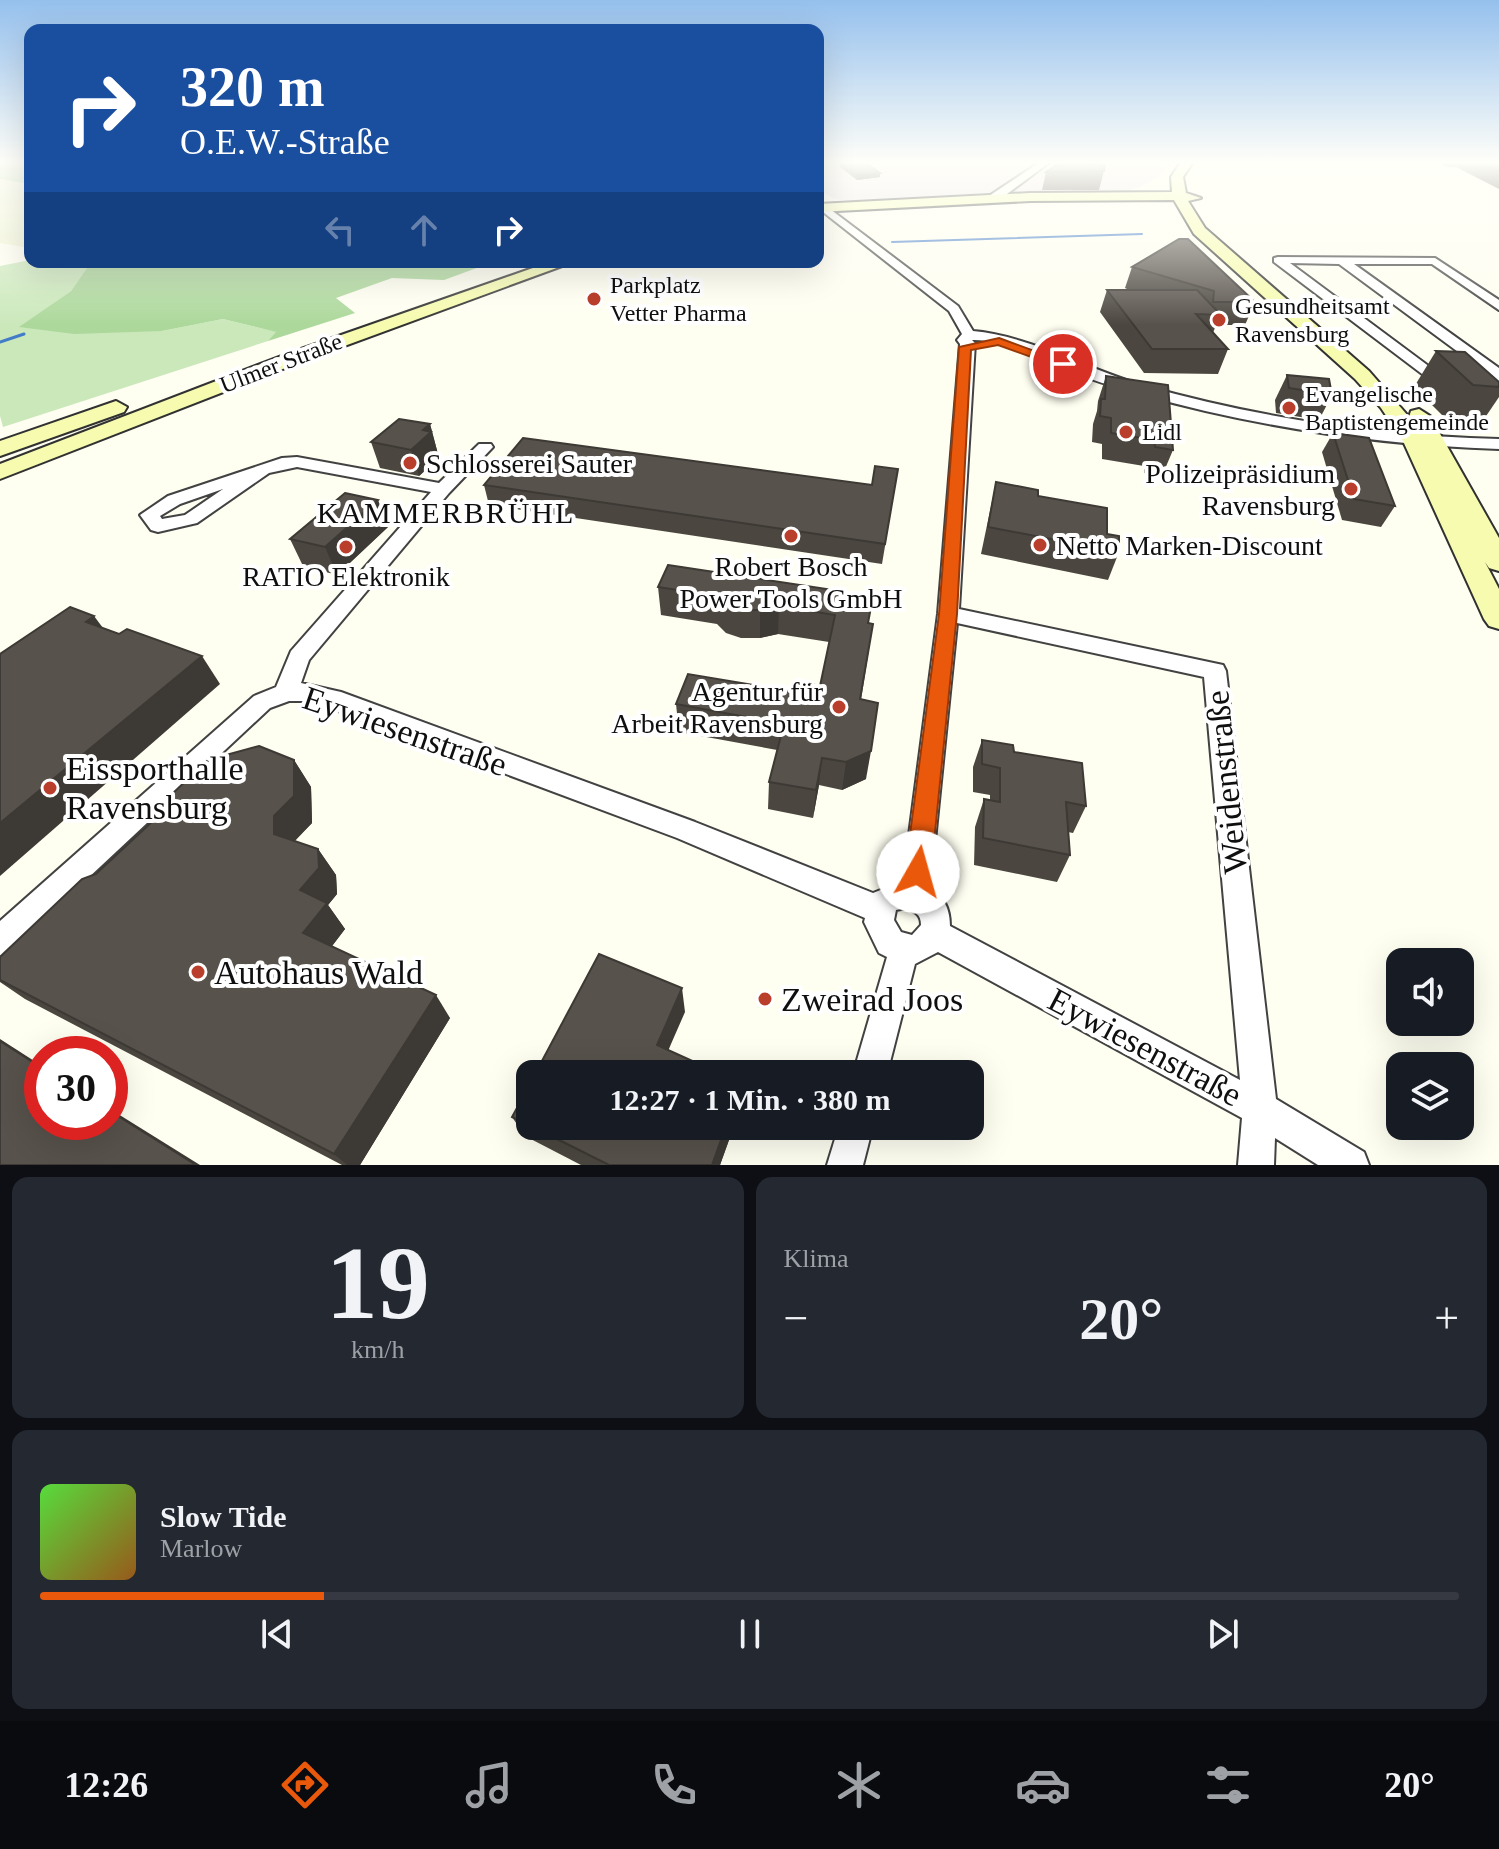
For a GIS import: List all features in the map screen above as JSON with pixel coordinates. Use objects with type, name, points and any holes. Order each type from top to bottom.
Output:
[{"type":"main road","points":[[1201,216],[1220,239],[1378,373],[1412,407],[1499,619]]},
{"type":"main road","name":"Ulmer Straße","points":[[2,462],[45,432],[519,268]]},
{"type":"main road","name":"Ulmer Straße","points":[[2,462],[548,268]]},
{"type":"main road","points":[[1425,442],[1499,562]]},
{"type":"street","points":[[835,216],[887,260],[902,267],[954,309],[977,340],[1188,402],[1328,431],[1425,442],[1499,444]]},
{"type":"street","points":[[1499,306],[1435,261],[1278,260],[1439,380],[1499,378]]},
{"type":"street","points":[[1341,260],[1499,378]]},
{"type":"street","points":[[915,896],[977,340]]},
{"type":"street","points":[[286,691],[299,657],[443,489],[485,447]]},
{"type":"street","points":[[263,469],[191,519],[158,526],[149,515],[174,500],[263,469],[297,462],[443,489]]},
{"type":"street","name":"Weidenstraße","points":[[948,614],[1215,671],[1260,1109],[1256,1165]]},
{"type":"street","name":"Eywiesenstraße","points":[[0,941],[262,702],[286,691],[311,691],[359,708],[686,830],[880,910]]},
{"type":"street","points":[[894,896],[915,896],[933,912],[935,934],[922,948],[904,950],[882,932],[880,910],[894,896]]},
{"type":"street","name":"Eywiesenstraße","points":[[935,934],[1260,1109],[1351,1165]]},
{"type":"street","points":[[874,1060],[904,950]]},
{"type":"street","points":[[845,1165],[852,1140]]},
{"type":"green space","points":[[0,216],[24,216],[24,247],[0,243]]},
{"type":"green space","points":[[24,261],[24,268],[87,268],[71,291],[20,327],[162,331],[223,319],[277,332],[268,341],[3,427],[0,416],[0,266]]},
{"type":"green space","points":[[87,268],[477,268],[444,280],[392,278],[336,298],[355,313],[268,341],[276,332],[223,319],[162,331],[74,334],[19,327],[71,291]]},
{"type":"building","points":[[1179,239],[1188,239],[1255,302],[1213,302],[1214,291],[1132,267]]},
{"type":"building","points":[[1107,290],[1197,290],[1221,315],[1196,314],[1228,349],[1152,349]]},
{"type":"building","points":[[1436,351],[1465,352],[1499,382],[1499,387],[1473,385]]},
{"type":"building","points":[[1287,375],[1329,379],[1332,395],[1289,388]]},
{"type":"building","points":[[1106,376],[1168,385],[1173,450],[1155,447],[1154,440],[1111,433],[1111,418],[1100,416],[1101,399],[1105,399]]},
{"type":"building","points":[[399,419],[430,424],[423,430],[431,432],[411,450],[371,442]]},
{"type":"building","points":[[1333,433],[1369,438],[1395,506],[1354,499]]},
{"type":"building","name":"Robert Bosch Power Tools GmbH","points":[[523,438],[872,485],[875,466],[898,469],[885,544],[484,485]]},
{"type":"building","points":[[996,482],[1038,490],[1038,496],[1107,508],[1107,534],[1119,536],[1119,552],[988,527]]},
{"type":"building","points":[[345,493],[378,500],[325,547],[290,539]]},
{"type":"building","points":[[668,565],[873,596],[868,623],[873,624],[860,699],[878,703],[871,751],[846,762],[822,758],[816,790],[769,782],[784,724],[676,704],[688,674],[807,694],[810,684],[820,686],[835,615],[779,606],[741,610],[726,605],[716,596],[658,587]]},
{"type":"building","name":"Eissporthalle Ravensburg","points":[[70,607],[94,616],[86,622],[119,634],[127,629],[202,656],[0,823],[0,654]]},
{"type":"building","points":[[982,740],[1013,745],[1014,752],[1082,763],[1086,806],[1066,802],[1070,855],[983,838],[984,799],[1000,802],[1000,768],[982,764]]},
{"type":"building","name":"Autohaus Wald","points":[[259,746],[294,760],[294,796],[274,816],[274,834],[318,849],[319,868],[300,890],[327,903],[303,933],[436,995],[334,1154],[128,1047],[128,1036],[107,1036],[0,980],[0,957],[82,879],[96,874],[171,804],[171,795],[208,760]]},
{"type":"building","points":[[599,954],[682,988],[657,1045],[690,1060],[542,1060]]},
{"type":"building","points":[[0,1041],[24,1056],[24,1140],[128,1140],[128,1122],[196,1165],[0,1165]]},
{"type":"building","points":[[559,1140],[721,1140],[712,1165],[609,1165]]},
{"type":"waterway","points":[[892,242],[1142,234]]},
{"type":"waterway","points":[[0,342],[24,334]]},
{"type":"place","name":"Parkplatz Vetter Pharma","points":[[594,299]]},
{"type":"place","name":"Gesundheitsamt Ravensburg","points":[[1219,320]]},
{"type":"place","name":"Evangelische Baptistengemeinde","points":[[1289,408]]},
{"type":"place","name":"Lidl","points":[[1126,432]]},
{"type":"place","name":"Schlosserei Sauter","points":[[410,463]]},
{"type":"place","name":"Polizeipräsidium Ravensburg","points":[[1351,489]]},
{"type":"place","name":"Robert Bosch Power Tools GmbH","points":[[791,536]]},
{"type":"place","name":"Netto Marken-Discount","points":[[1040,545]]},
{"type":"place","name":"RATIO Elektronik","points":[[346,547]]},
{"type":"place","name":"Agentur für Arbeit Ravensburg","points":[[839,707]]},
{"type":"place","name":"Eissporthalle Ravensburg","points":[[50,788]]},
{"type":"place","name":"Autohaus Wald","points":[[198,972]]},
{"type":"place","name":"Zweirad Joos","points":[[765,999]]},
{"type":"district","name":"KAMMERBRÜHL","points":[[446,512]]},
{"type":"route","points":[[918,872],[948,614],[965,347],[999,341],[1063,364]]}]
